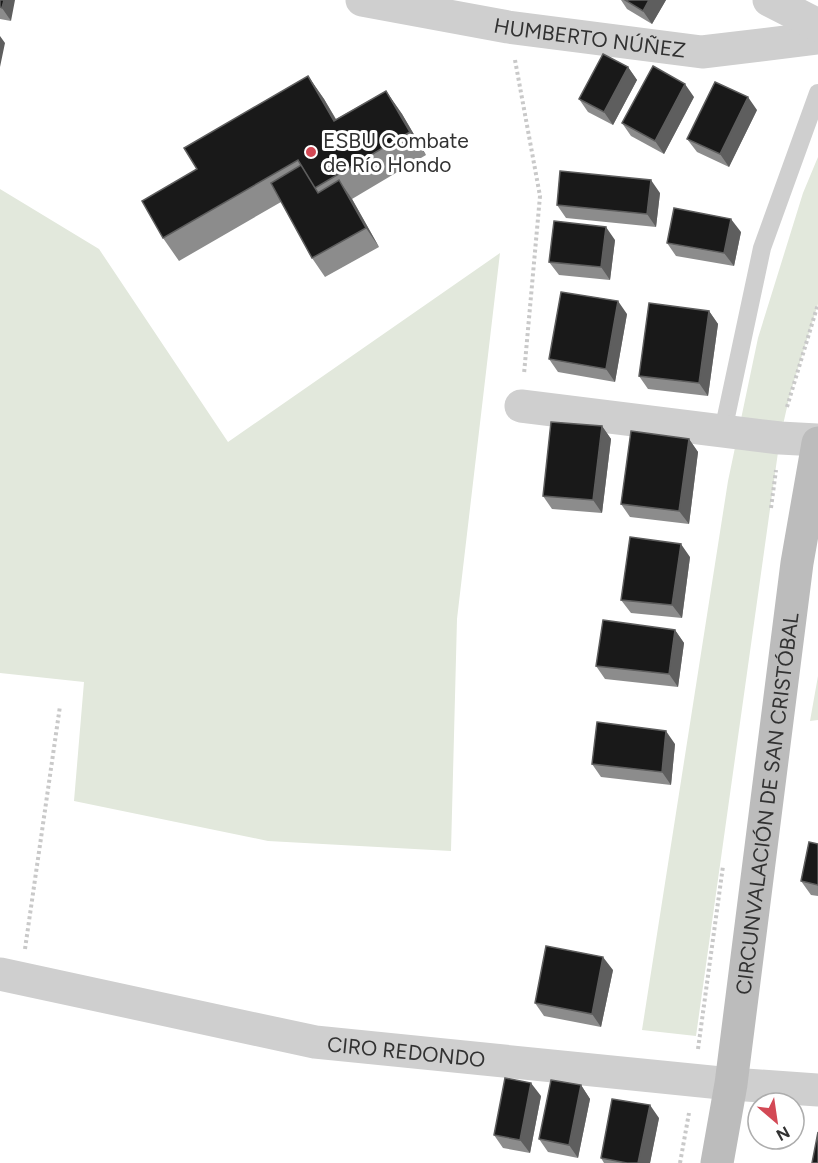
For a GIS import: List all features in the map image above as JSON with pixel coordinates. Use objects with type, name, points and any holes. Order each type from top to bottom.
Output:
[{"type":"main road","name":"CIRCUNVALACIÓN DE SAN CRISTÓBAL","points":[[717,1163],[731,1084],[797,563],[818,442]]},
{"type":"street","name":"HUMBERTO NÚÑEZ","points":[[362,0],[508,27],[702,52],[818,38]]},
{"type":"street","points":[[769,0],[818,25]]},
{"type":"street","points":[[521,406],[818,442]]},
{"type":"street","name":"CIRO REDONDO","points":[[11,976],[315,1042],[731,1084],[818,1090]]},
{"type":"lane","points":[[723,431],[762,248],[818,93]]},
{"type":"path","points":[[508,27],[540,196],[521,406]]},
{"type":"path","points":[[11,976],[60,706]]},
{"type":"shaded area","points":[[818,157],[818,304],[790,394],[780,438],[696,1036],[642,1030],[728,481],[758,338],[803,193]]},
{"type":"shaded area","points":[[0,189],[99,249],[228,442],[500,253],[457,619],[451,851],[268,841],[74,801],[84,682],[0,673]]},
{"type":"shaded area","points":[[818,676],[818,720],[810,721]]},
{"type":"building","points":[[0,0],[4,0],[2,8],[0,7]]},
{"type":"building","points":[[625,0],[649,0],[643,11]]},
{"type":"building","points":[[603,54],[628,67],[604,112],[579,99]]},
{"type":"building","points":[[653,66],[685,84],[655,141],[622,123]]},
{"type":"building","points":[[308,76],[334,121],[386,91],[410,132],[315,188],[298,160],[163,238],[142,201],[197,169],[184,148]]},
{"type":"building","points":[[715,82],[748,97],[720,154],[687,139]]},
{"type":"building","points":[[301,165],[318,193],[339,180],[366,228],[312,258],[271,183]]},
{"type":"building","points":[[560,171],[651,180],[647,214],[557,205]]},
{"type":"building","points":[[674,208],[731,219],[724,253],[667,243]]},
{"type":"building","points":[[554,221],[606,227],[601,267],[549,262]]},
{"type":"building","points":[[561,292],[618,301],[606,369],[549,359]]},
{"type":"building","points":[[649,303],[709,311],[699,383],[639,376]]},
{"type":"building","points":[[551,422],[602,426],[593,500],[543,496]]},
{"type":"building","points":[[631,431],[689,439],[679,511],[621,504]]},
{"type":"building","points":[[630,537],[681,544],[672,605],[621,600]]},
{"type":"building","points":[[603,620],[675,630],[669,674],[596,666]]},
{"type":"building","points":[[597,722],[666,731],[662,772],[592,764]]},
{"type":"building","points":[[809,842],[818,844],[818,885],[801,881]]},
{"type":"building","points":[[546,946],[603,957],[592,1014],[535,1003]]},
{"type":"building","points":[[505,1078],[531,1083],[520,1140],[494,1135]]},
{"type":"building","points":[[551,1080],[581,1085],[569,1145],[539,1139]]},
{"type":"building","points":[[612,1099],[650,1105],[638,1163],[601,1158]]},
{"type":"building","points":[[818,1132],[818,1163],[812,1163]]},
{"type":"place","name":"ESBU Combate de Río Hondo","points":[[311,152]]}]
